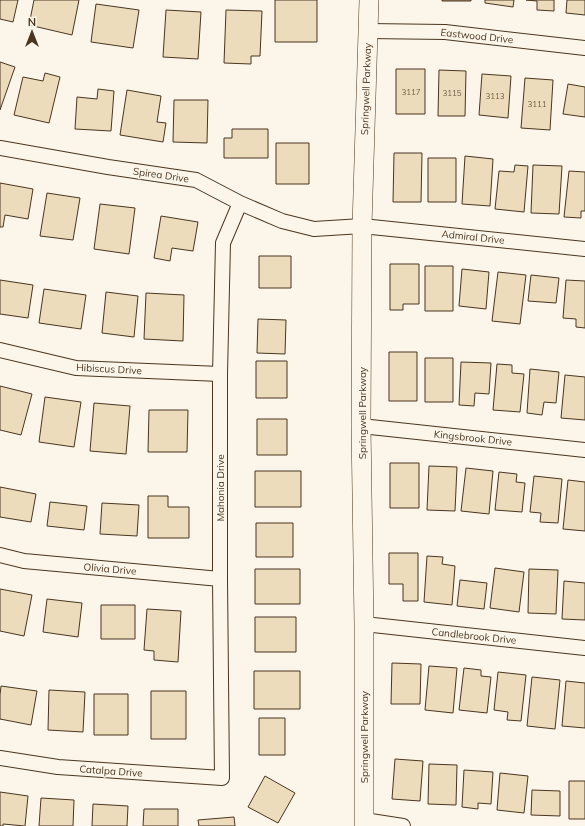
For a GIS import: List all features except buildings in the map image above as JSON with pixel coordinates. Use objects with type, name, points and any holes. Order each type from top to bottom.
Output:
[{"type":"street","name":"Springwell Parkway","points":[[364,823],[364,624],[361,426],[362,226],[369,0]]},
{"type":"street","name":"Eastwood Drive","points":[[368,31],[446,32],[585,48]]},
{"type":"street","name":"Spirea Drive","points":[[0,148],[108,167],[196,180],[282,221],[314,229],[362,226]]},
{"type":"street","name":"Mahonia Drive","points":[[222,778],[220,374],[223,243],[240,202]]},
{"type":"street","name":"Admiral Drive","points":[[362,226],[585,249]]},
{"type":"street","name":"Hibiscus Drive","points":[[0,350],[76,368],[220,374]]},
{"type":"street","name":"Kingsbrook Drive","points":[[361,426],[585,450]]},
{"type":"street","name":"Olivia Drive","points":[[0,555],[24,561],[220,579]]},
{"type":"street","name":"Candlebrook Drive","points":[[364,624],[585,648]]},
{"type":"street","name":"Catalpa Drive","points":[[0,758],[58,767],[222,778]]},
{"type":"street","points":[[364,823],[403,826]]}]
